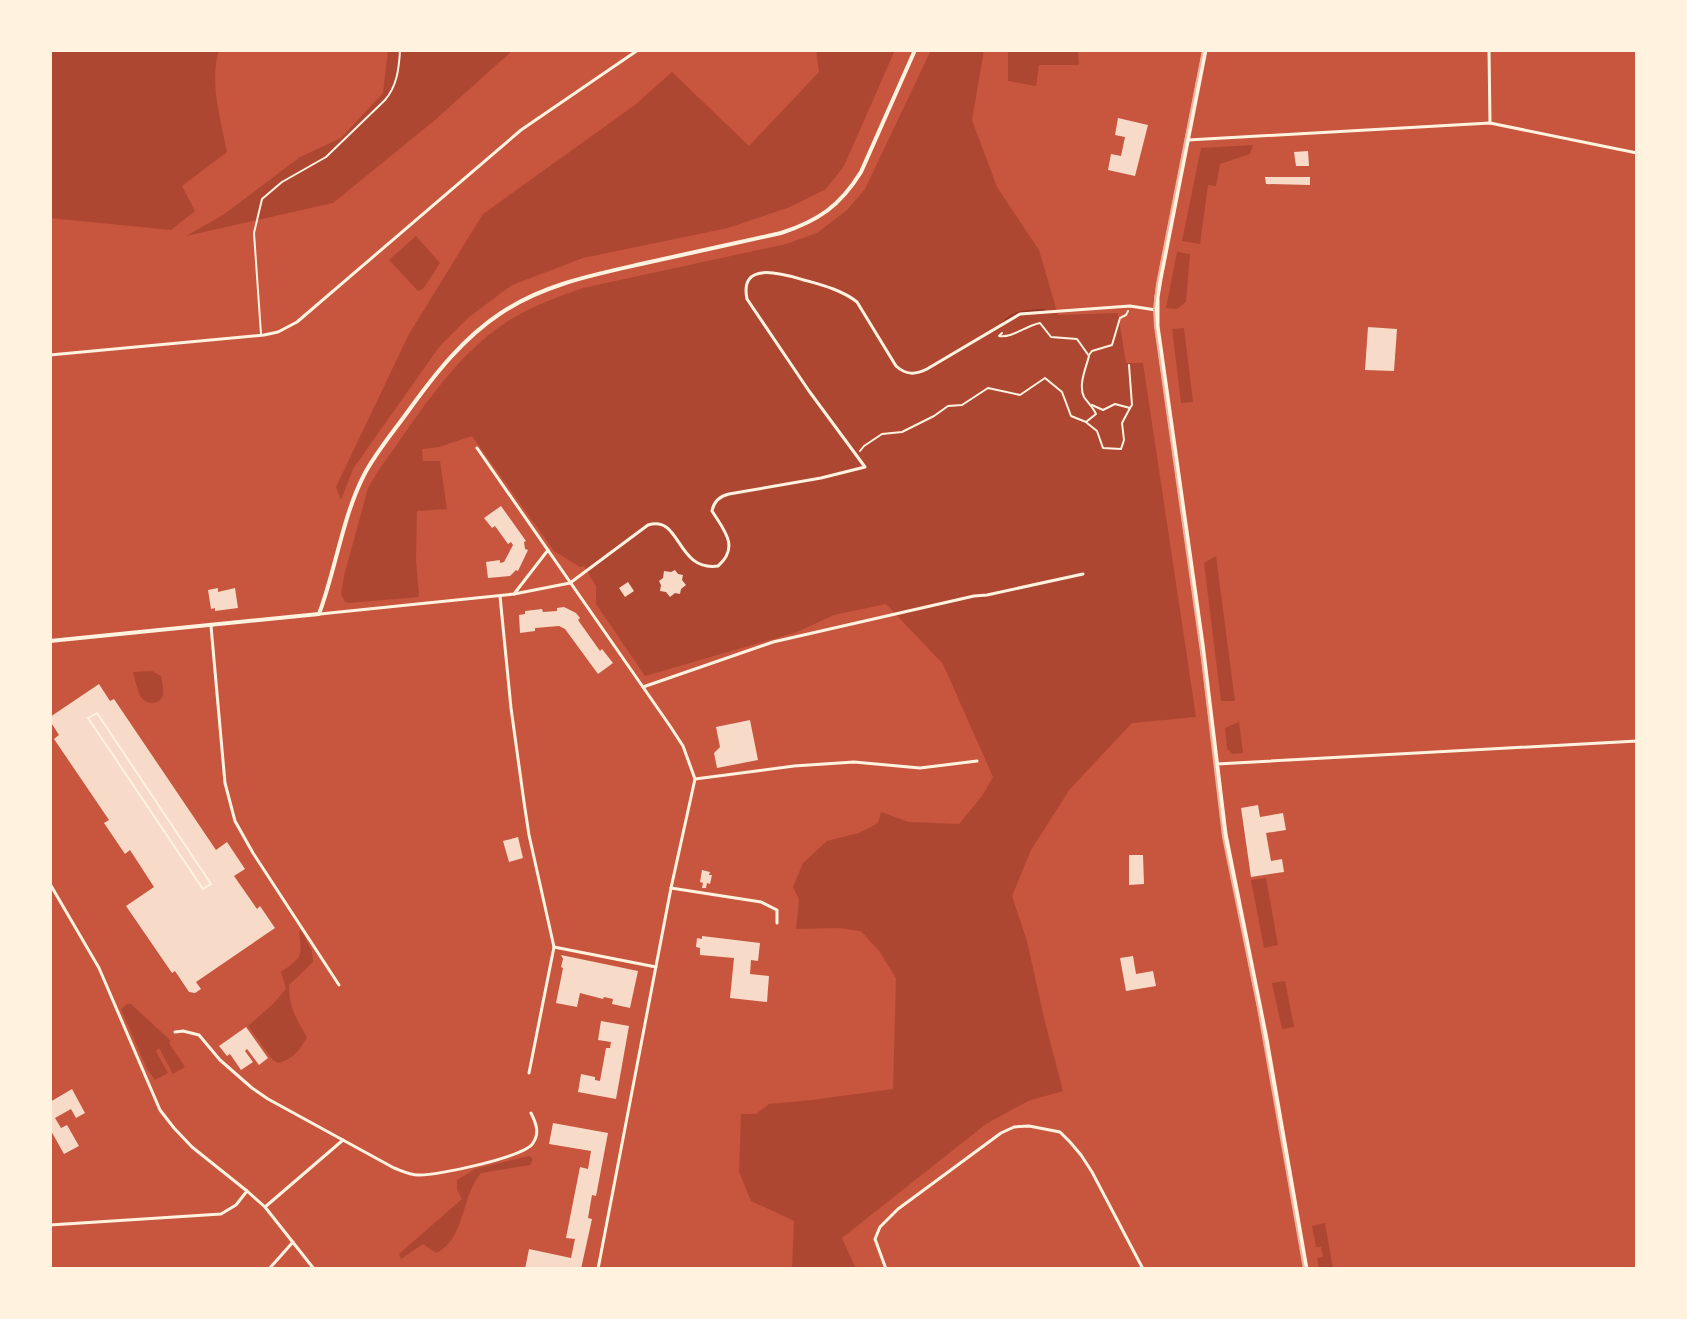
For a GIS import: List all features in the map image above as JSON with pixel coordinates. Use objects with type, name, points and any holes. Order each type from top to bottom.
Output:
[{"type":"main road","points":[[1205,50],[1156,310],[1225,834],[1266,1039],[1306,1269]]},
{"type":"street","points":[[50,355],[278,332],[297,322],[521,130],[638,50]]},
{"type":"street","points":[[319,614],[364,476],[416,401],[461,345],[500,313],[553,287],[588,276],[781,233],[820,216],[851,189],[861,172],[915,50]]},
{"type":"street","points":[[1489,50],[1490,123]]},
{"type":"street","points":[[1187,140],[1490,123],[1637,153]]},
{"type":"street","points":[[50,641],[514,594],[570,583],[648,525],[655,523],[669,528],[696,563],[707,567],[718,566],[728,554],[729,544],[712,511],[719,498],[865,467],[747,299],[745,289],[748,280],[755,274],[774,271],[849,295],[857,302],[896,366],[910,374],[927,369],[1020,314],[1130,306],[1156,310]]},
{"type":"street","points":[[477,448],[683,746],[695,779],[598,1269]]},
{"type":"street","points":[[514,594],[548,550]]},
{"type":"street","points":[[643,687],[773,642],[1083,574]]},
{"type":"street","points":[[500,596],[511,708],[529,835],[554,947],[529,1073]]},
{"type":"street","points":[[211,626],[225,783],[235,821],[339,985]]},
{"type":"street","points":[[1217,764],[1637,741]]},
{"type":"street","points":[[695,779],[794,766],[854,762],[920,768],[977,761]]},
{"type":"street","points":[[50,884],[99,968],[160,1110],[192,1147],[265,1207],[314,1269]]},
{"type":"street","points":[[671,888],[761,902],[777,910],[777,923]]},
{"type":"street","points":[[554,947],[656,967]]},
{"type":"street","points":[[175,1032],[199,1035],[220,1060],[268,1099],[394,1168],[415,1175],[478,1165],[525,1151],[536,1137],[536,1125],[531,1113]]},
{"type":"street","points":[[886,1269],[875,1239],[880,1227],[898,1209],[1001,1133],[1014,1127],[1029,1126],[1060,1132],[1081,1155],[1143,1269]]},
{"type":"street","points":[[265,1207],[343,1140]]},
{"type":"street","points":[[50,1225],[221,1214],[236,1205],[247,1191]]},
{"type":"street","points":[[269,1269],[293,1242]]},
{"type":"lane","points":[[261,335],[254,233],[262,199],[282,182],[326,157],[385,100],[395,83],[400,50]]},
{"type":"path","points":[[1130,306],[1126,315],[1120,318],[1112,345],[1092,351],[1082,382],[1083,396],[1091,404],[1103,410],[1115,404],[1130,408]]},
{"type":"path","points":[[1011,318],[999,336],[1008,337],[1028,325],[1040,323],[1051,337],[1077,339],[1089,356]]},
{"type":"path","points":[[857,455],[882,434],[902,432],[948,406],[962,405],[988,388],[1020,395],[1045,378],[1062,392],[1071,416],[1097,431],[1103,448],[1121,449],[1124,440],[1122,423],[1132,405],[1129,365]]},
{"type":"path","points":[[1086,422],[1096,414],[1091,404]]},
{"type":"path","points":[[97,713],[211,884],[203,889],[88,718],[97,713]]},
{"type":"shaded area","points":[[50,50],[219,50],[216,88],[227,152],[182,186],[195,211],[171,230],[50,218]]},
{"type":"shaded area","points":[[388,50],[513,50],[435,120],[333,203],[186,236],[223,215],[300,157],[341,138],[383,93]]},
{"type":"shaded area","points":[[816,50],[895,50],[844,166],[826,189],[790,207],[728,228],[583,258],[512,285],[469,317],[439,347],[353,469],[341,500],[336,487],[409,334],[483,214],[635,105],[672,72],[749,146],[819,72]]},
{"type":"shaded area","points":[[931,50],[984,50],[972,120],[997,187],[1039,250],[1058,315],[1118,313],[1126,363],[1143,363],[1196,717],[1132,723],[1070,789],[1031,850],[1012,896],[1027,941],[1063,1091],[1028,1101],[986,1124],[842,1238],[856,1269],[792,1269],[794,1221],[751,1201],[739,1172],[741,1114],[756,1114],[769,1104],[893,1089],[896,978],[879,951],[861,931],[796,929],[799,899],[793,887],[803,863],[827,841],[859,833],[878,823],[881,812],[909,822],[959,824],[982,796],[993,777],[943,664],[886,604],[834,615],[797,632],[645,676],[596,604],[596,586],[584,566],[580,567],[554,551],[472,436],[422,449],[423,461],[440,461],[447,509],[417,511],[419,597],[349,603],[341,594],[368,488],[422,410],[470,352],[508,321],[545,302],[583,288],[786,244],[817,233],[847,210],[865,189]]},
{"type":"shaded area","points":[[1008,50],[1078,50],[1079,65],[1039,65],[1036,86],[1008,81]]},
{"type":"shaded area","points":[[1253,145],[1250,154],[1220,164],[1216,186],[1208,185],[1200,244],[1182,241],[1201,148]]},
{"type":"shaded area","points":[[416,236],[440,263],[423,289],[418,291],[389,260]]},
{"type":"shaded area","points":[[1177,252],[1190,254],[1186,302],[1177,309],[1166,308]]},
{"type":"shaded area","points":[[1184,328],[1193,402],[1181,403],[1172,329]]},
{"type":"shaded area","points":[[1216,556],[1235,701],[1221,701],[1204,563]]},
{"type":"shaded area","points":[[152,671],[161,676],[163,696],[152,703],[141,697],[133,672]]},
{"type":"shaded area","points":[[1239,722],[1243,753],[1233,754],[1227,749],[1225,728]]},
{"type":"shaded area","points":[[1266,878],[1278,945],[1264,948],[1251,880]]},
{"type":"shaded area","points":[[299,931],[312,951],[313,962],[289,985],[289,993],[294,1012],[307,1037],[295,1054],[278,1063],[248,1026],[286,989],[281,972],[299,955]]},
{"type":"shaded area","points":[[1285,981],[1294,1027],[1282,1029],[1272,983]]},
{"type":"shaded area","points":[[131,1004],[171,1041],[169,1043],[185,1067],[173,1074],[159,1048],[156,1051],[168,1073],[155,1080],[147,1069],[121,1009]]},
{"type":"shaded area","points":[[529,1156],[533,1159],[530,1165],[481,1173],[472,1188],[459,1226],[444,1248],[436,1253],[423,1244],[401,1259],[399,1254],[462,1199],[457,1190],[457,1180],[475,1169]]},
{"type":"shaded area","points":[[1325,1223],[1333,1269],[1319,1269],[1317,1258],[1323,1257],[1321,1247],[1316,1247],[1312,1226]]},
{"type":"building","points":[[1118,118],[1148,125],[1135,176],[1108,170],[1111,154],[1121,156],[1125,137],[1115,135]]},
{"type":"building","points":[[1308,151],[1309,166],[1296,166],[1294,152]]},
{"type":"building","points":[[1265,177],[1310,177],[1310,185],[1266,184]]},
{"type":"building","points":[[1368,327],[1397,329],[1394,371],[1365,370]]},
{"type":"building","points":[[501,506],[526,541],[525,549],[528,550],[518,571],[510,576],[488,578],[486,562],[504,562],[513,545],[511,542],[508,544],[495,526],[492,528],[484,518]]},
{"type":"building","points":[[675,570],[683,575],[686,585],[680,594],[670,597],[660,591],[659,581],[664,571]]},
{"type":"building","points":[[628,582],[634,591],[625,597],[619,588]]},
{"type":"building","points":[[218,588],[218,592],[235,588],[238,608],[211,609],[208,590]]},
{"type":"building","points":[[564,607],[576,613],[600,651],[602,649],[613,663],[598,674],[565,629],[559,626],[535,628],[535,631],[520,633],[519,615],[525,614],[525,611],[557,611],[557,608]]},
{"type":"building","points":[[99,684],[110,701],[114,699],[216,850],[227,842],[245,869],[234,876],[275,928],[196,982],[201,989],[195,993],[189,992],[175,971],[172,973],[126,906],[154,887],[130,850],[125,854],[104,823],[109,820],[54,739],[59,735],[50,717]]},
{"type":"building","points":[[750,720],[758,760],[717,768],[714,753],[720,747],[716,727]]},
{"type":"building","points":[[1258,805],[1260,817],[1283,813],[1286,830],[1266,833],[1271,861],[1282,859],[1284,872],[1251,877],[1241,808]]},
{"type":"building","points":[[518,837],[523,858],[509,862],[503,841]]},
{"type":"building","points":[[1129,855],[1143,855],[1144,884],[1129,885]]},
{"type":"building","points":[[702,870],[712,875],[706,888],[702,888],[703,883],[700,882]]},
{"type":"building","points":[[702,936],[760,943],[758,961],[751,960],[750,974],[769,976],[767,1002],[730,998],[734,958],[700,955],[700,948],[696,947],[697,938],[702,939]]},
{"type":"building","points":[[561,955],[638,971],[630,1008],[612,1004],[613,999],[580,993],[577,1007],[556,1003],[563,968]]},
{"type":"building","points":[[1133,956],[1136,974],[1153,971],[1156,986],[1126,991],[1120,958]]},
{"type":"building","points":[[601,1021],[629,1026],[616,1099],[578,1092],[581,1074],[600,1081],[606,1048],[610,1048],[611,1042],[598,1040]]},
{"type":"building","points":[[246,1027],[268,1058],[259,1065],[247,1049],[245,1051],[253,1062],[241,1070],[230,1054],[227,1056],[219,1046]]},
{"type":"building","points":[[72,1089],[85,1113],[76,1118],[71,1109],[55,1118],[61,1128],[67,1125],[79,1146],[64,1154],[50,1129],[50,1102]]},
{"type":"building","points":[[553,1123],[608,1133],[596,1196],[592,1195],[588,1218],[592,1219],[581,1269],[525,1269],[529,1249],[571,1258],[575,1239],[566,1238],[580,1167],[588,1169],[591,1151],[549,1144]]},
{"type":"waterway","points":[[1003,323],[1016,313],[1044,310]]},
{"type":"tram line","points":[[1203,50],[1157,284],[1155,326],[1202,659],[1223,837],[1258,1008],[1304,1269]]}]
